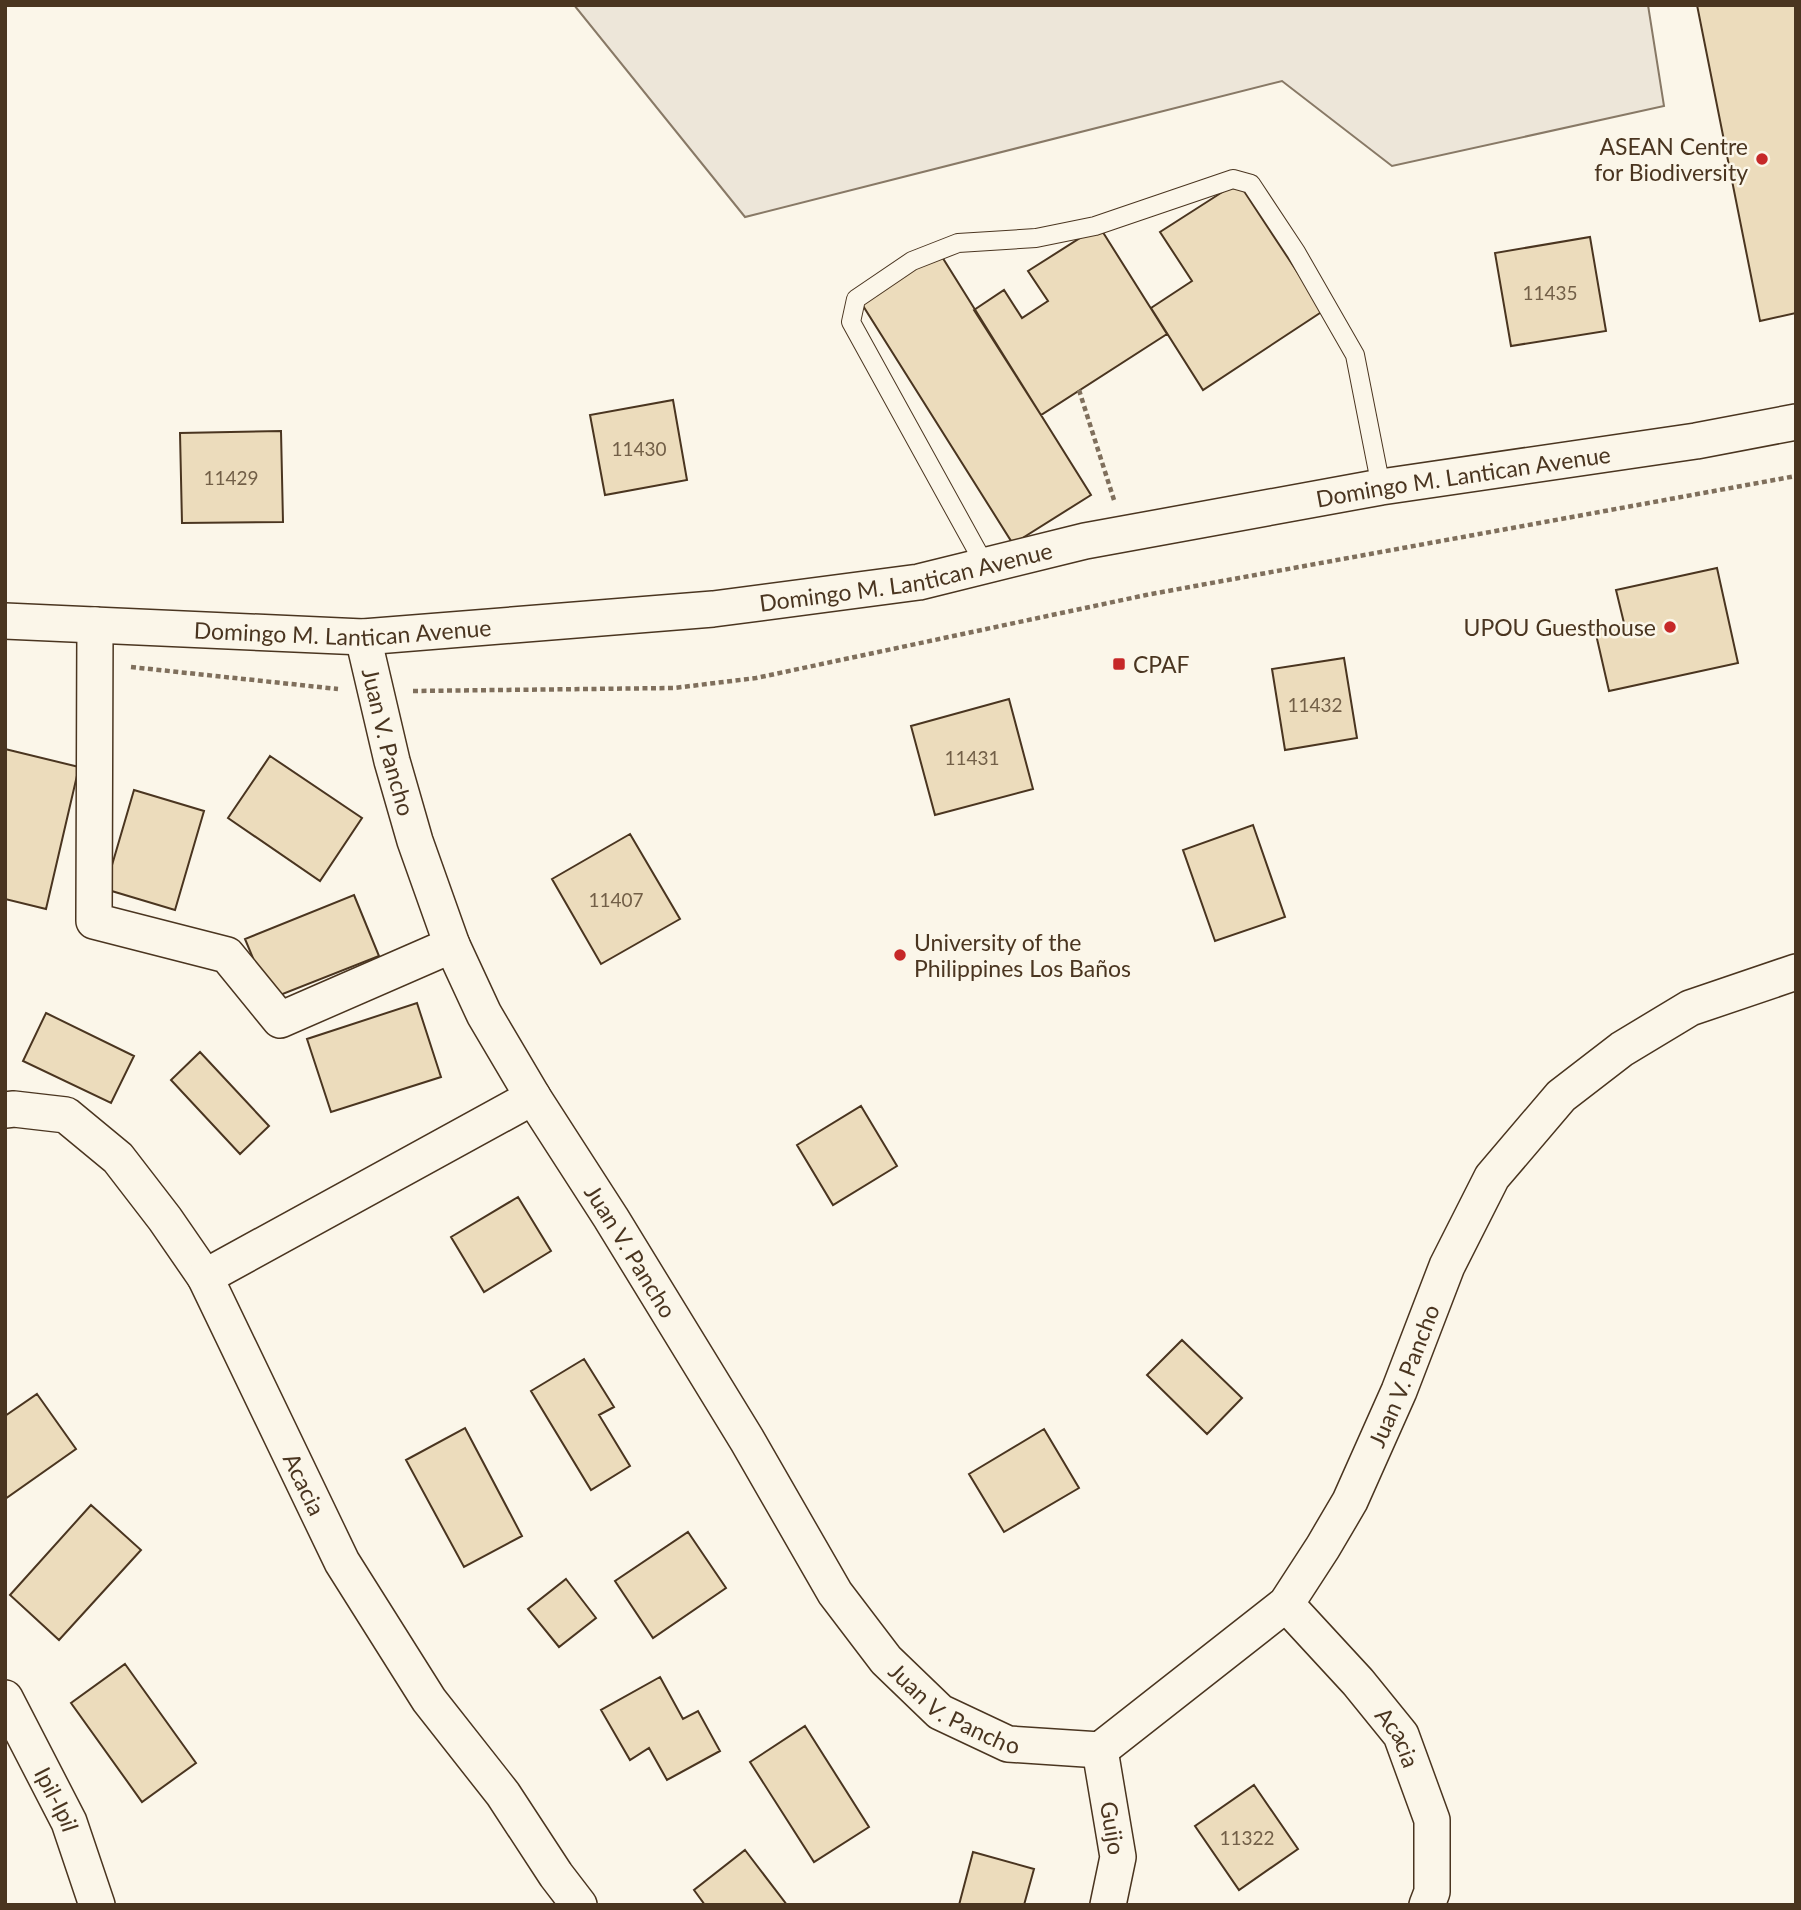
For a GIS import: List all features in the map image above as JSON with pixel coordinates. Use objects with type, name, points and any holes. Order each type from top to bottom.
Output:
[{"type":"street","name":"Domingo M. Lantican Avenue","points":[[5,621],[363,636],[713,609],[919,582],[1085,541],[1381,487],[1696,441],[1796,422]]},
{"type":"street","points":[[95,625],[94,921],[227,955],[280,1020],[452,945]]},
{"type":"street","name":"Juan V. Pancho","points":[[363,636],[392,761],[415,841],[452,945],[484,1014],[747,1440],[835,1592],[886,1660],[940,1712],[1008,1744],[1100,1750],[1286,1604],[1350,1501],[1399,1391],[1447,1266],[1492,1177],[1561,1096],[1622,1049],[1690,1008],[1796,972]]},
{"type":"street","points":[[205,1277],[533,1097]]},
{"type":"street","name":"Acacia","points":[[5,1110],[66,1115],[118,1158],[165,1219],[205,1277],[342,1562],[429,1700],[503,1794],[579,1905]]},
{"type":"street","name":"Acacia","points":[[1286,1604],[1358,1682],[1401,1735],[1432,1820],[1432,1892],[1427,1905]]},
{"type":"street","name":"Ipil-Ipil","points":[[5,1698],[69,1822],[97,1905]]},
{"type":"street","name":"Guijo","points":[[1100,1750],[1118,1857],[1108,1905]]},
{"type":"lane","points":[[986,567],[851,322],[856,299],[912,261],[958,243],[1036,238],[1096,226],[1233,178],[1251,184],[1296,252],[1355,355],[1381,487]]},
{"type":"path","points":[[1079,390],[1113,499],[1128,535]]},
{"type":"path","points":[[96,663],[376,691],[674,688],[756,678],[1146,595],[1796,476]]},
{"type":"shaded area","points":[[574,5],[1648,5],[1664,106],[1392,166],[1282,81],[745,217]]},
{"type":"building","name":"ASEAN Centre for Biodiversity","points":[[1697,5],[1796,5],[1796,313],[1760,321]]},
{"type":"building","points":[[1238,182],[1323,311],[1203,390],[1151,308],[1192,281],[1160,232]]},
{"type":"building","points":[[1099,226],[1167,334],[1041,415],[974,310],[1004,290],[1022,318],[1048,301],[1028,271]]},
{"type":"building","points":[[1590,237],[1606,331],[1511,346],[1495,253]]},
{"type":"building","points":[[939,252],[1091,495],[1013,544],[860,301]]},
{"type":"building","points":[[673,400],[687,480],[605,495],[590,415]]},
{"type":"building","points":[[281,431],[283,522],[182,523],[180,433]]},
{"type":"building","name":"UPOU Guesthouse","points":[[1717,568],[1738,663],[1609,691],[1595,630],[1624,623],[1616,590]]},
{"type":"building","points":[[1344,658],[1357,738],[1285,750],[1272,669]]},
{"type":"building","points":[[1009,699],[1033,789],[935,815],[911,726]]},
{"type":"building","points":[[5,749],[79,767],[46,909],[5,899]]},
{"type":"building","points":[[270,756],[362,818],[320,881],[228,818]]},
{"type":"building","points":[[134,790],[204,811],[175,910],[105,889]]},
{"type":"building","points":[[1253,825],[1285,917],[1215,941],[1183,850]]},
{"type":"building","points":[[630,834],[680,919],[601,964],[552,879]]},
{"type":"building","points":[[354,895],[379,956],[270,999],[245,939]]},
{"type":"building","points":[[417,1003],[441,1077],[331,1112],[307,1039]]},
{"type":"building","points":[[46,1013],[134,1056],[111,1103],[23,1061]]},
{"type":"building","points":[[200,1052],[269,1126],[240,1154],[171,1080]]},
{"type":"building","points":[[861,1106],[897,1166],[833,1205],[797,1145]]},
{"type":"building","points":[[518,1197],[551,1251],[484,1292],[451,1237]]},
{"type":"building","points":[[1182,1340],[1242,1398],[1207,1434],[1147,1375]]},
{"type":"building","points":[[584,1359],[614,1407],[599,1415],[630,1466],[591,1490],[531,1391]]},
{"type":"building","points":[[37,1394],[76,1449],[5,1499],[5,1416]]},
{"type":"building","points":[[465,1428],[522,1536],[464,1567],[406,1460]]},
{"type":"building","points":[[1044,1429],[1079,1488],[1004,1532],[969,1474]]},
{"type":"building","points":[[91,1505],[141,1550],[59,1640],[10,1595]]},
{"type":"building","points":[[688,1532],[726,1588],[653,1638],[615,1581]]},
{"type":"building","points":[[566,1579],[596,1618],[559,1647],[528,1609]]},
{"type":"building","points":[[125,1664],[196,1763],[142,1802],[71,1703]]},
{"type":"building","points":[[660,1677],[683,1719],[698,1711],[720,1751],[667,1780],[649,1748],[630,1760],[601,1710]]},
{"type":"building","points":[[805,1726],[869,1827],[814,1862],[750,1762]]},
{"type":"building","points":[[1254,1785],[1298,1849],[1239,1890],[1195,1826]]},
{"type":"building","points":[[745,1850],[787,1905],[705,1905],[694,1890]]},
{"type":"building","points":[[973,1852],[1034,1869],[1024,1905],[959,1905]]},
{"type":"place","name":"ASEAN Centre for Biodiversity","points":[[1762,159]]},
{"type":"place","name":"UPOU Guesthouse","points":[[1670,627]]},
{"type":"place","name":"CPAF","points":[[1119,664]]},
{"type":"place","name":"University of the Philippines Los Baños","points":[[900,955]]}]
